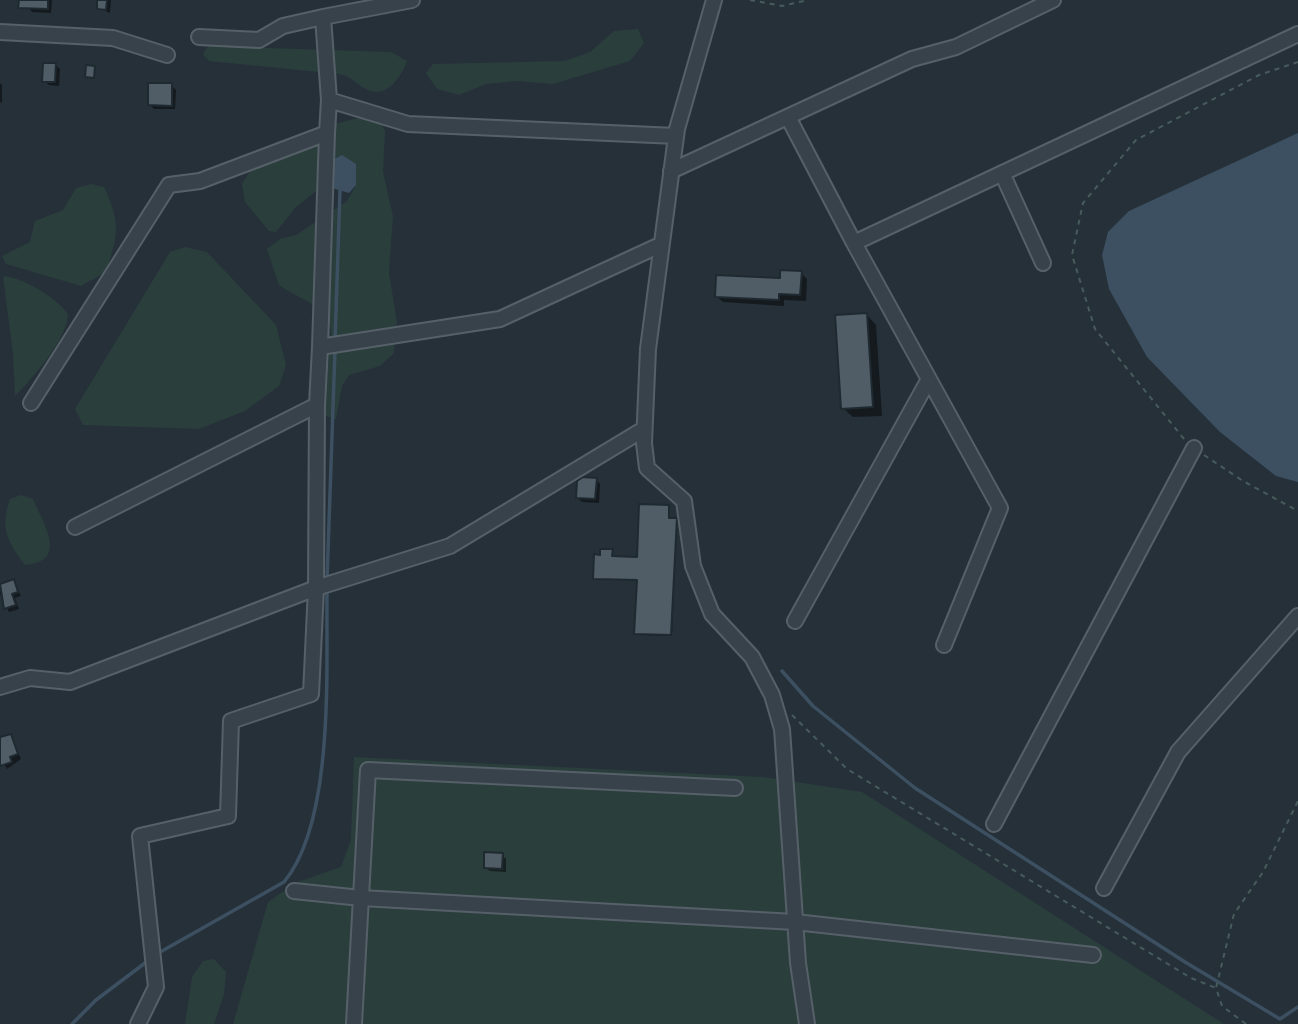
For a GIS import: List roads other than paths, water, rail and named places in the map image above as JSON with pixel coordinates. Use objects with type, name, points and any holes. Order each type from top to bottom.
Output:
[{"type":"street","points":[[199,37],[260,40],[283,26],[412,0]]},
{"type":"street","points":[[715,0],[676,136],[648,349],[644,429],[648,468],[684,501],[693,566],[712,614],[752,657],[772,695],[782,729],[797,963],[807,1024]]},
{"type":"street","points":[[671,171],[912,59],[956,47],[1053,0]]},
{"type":"street","points":[[138,1024],[156,987],[140,836],[228,816],[231,722],[311,694],[316,588],[317,405],[329,100],[323,17]]},
{"type":"street","points":[[0,32],[113,38],[167,55]]},
{"type":"street","points":[[854,243],[1298,34]]},
{"type":"street","points":[[329,100],[408,124],[676,136]]},
{"type":"street","points":[[788,117],[1000,508],[944,645]]},
{"type":"street","points":[[31,403],[169,185],[200,181],[327,133]]},
{"type":"street","points":[[1002,173],[1043,263]]},
{"type":"street","points":[[320,347],[500,319],[660,245]]},
{"type":"street","points":[[795,621],[929,379]]},
{"type":"street","points":[[75,527],[317,405]]},
{"type":"street","points":[[0,687],[30,678],[70,682],[316,588],[450,546],[644,429]]},
{"type":"street","points":[[994,824],[1194,448]]},
{"type":"street","points":[[1104,888],[1178,752],[1298,616]]},
{"type":"street","points":[[354,1024],[368,770],[735,788]]},
{"type":"street","points":[[294,891],[361,898],[795,922],[1093,956]]},
{"type":"water","points":[[1298,133],[1298,482],[1276,476],[1220,432],[1147,357],[1109,289],[1102,255],[1108,232],[1129,211]]},
{"type":"water","points":[[342,155],[356,164],[356,185],[349,193],[332,188],[329,162]]},
{"type":"waterway","points":[[335,342],[340,190]]},
{"type":"waterway","points":[[327,580],[335,350]]},
{"type":"waterway","points":[[155,955],[284,882],[300,855],[312,821],[320,783],[326,700],[327,588]]},
{"type":"waterway","points":[[782,671],[813,706],[915,788],[1185,962],[1280,1019],[1298,1007]]},
{"type":"waterway","points":[[72,1024],[96,1000],[149,960]]}]
